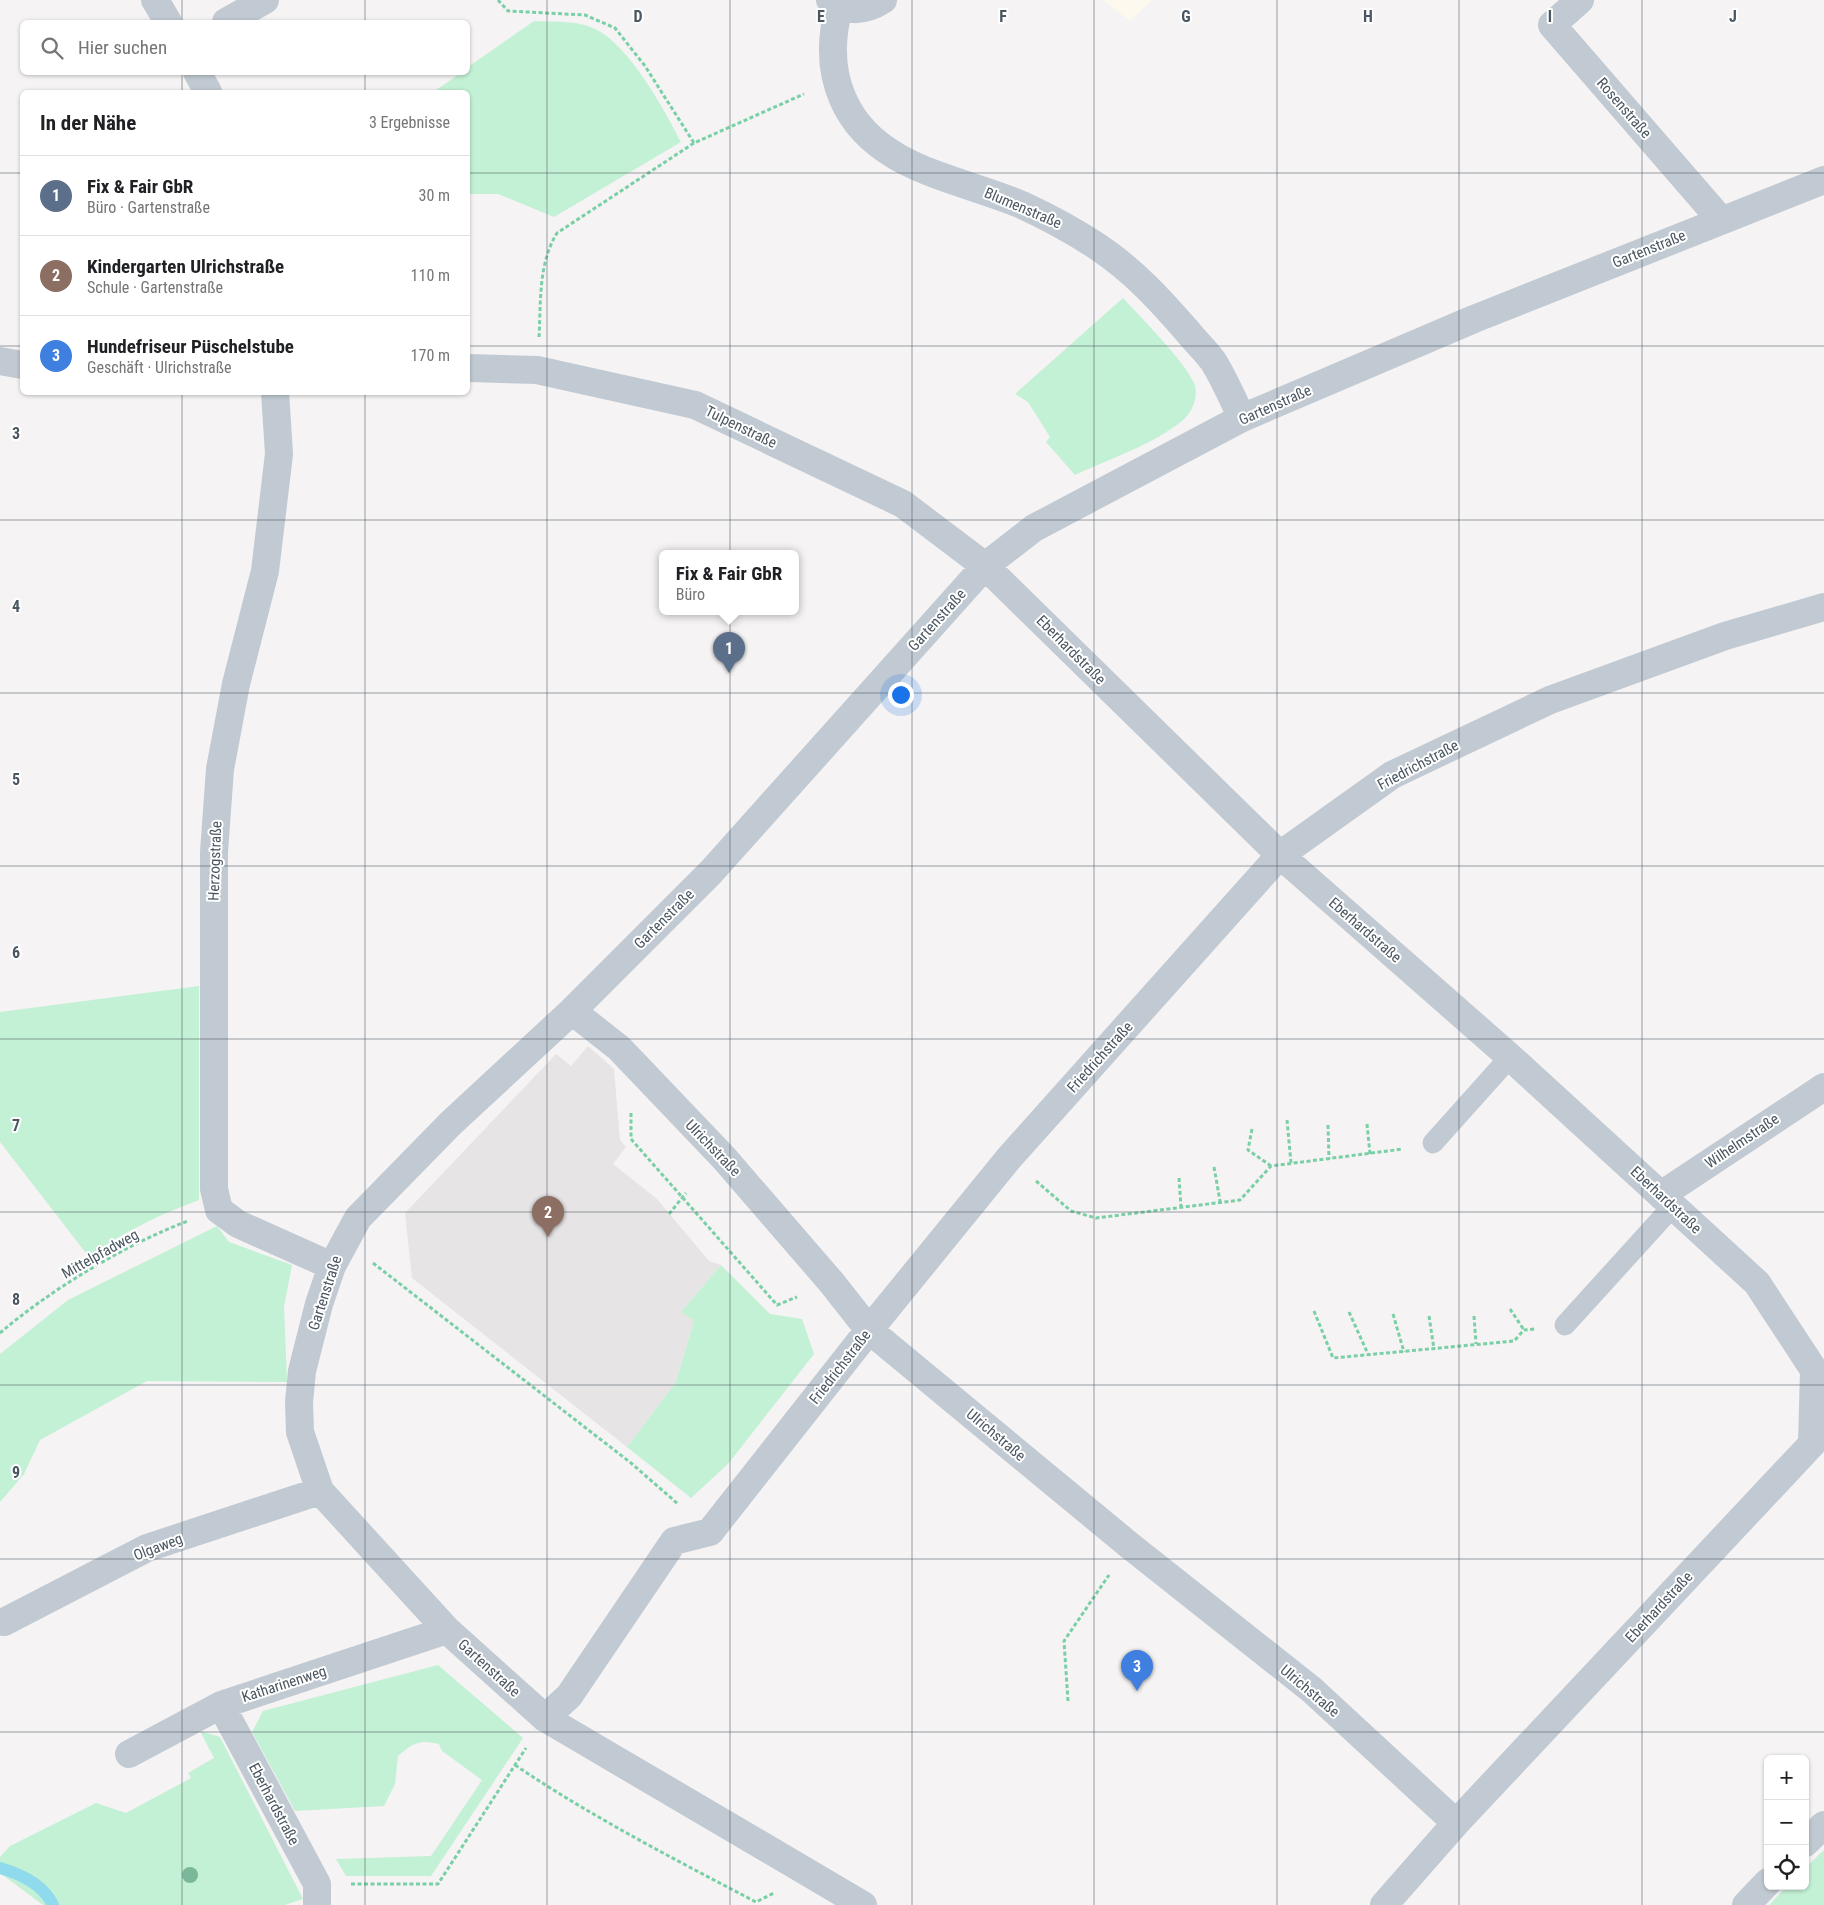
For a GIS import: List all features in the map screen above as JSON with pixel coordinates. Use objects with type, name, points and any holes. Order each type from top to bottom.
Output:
[{"type":"street","points":[[155,0],[167,20]]},
{"type":"street","points":[[230,20],[265,0]]},
{"type":"street","points":[[835,3],[857,10],[866,9],[883,0]]},
{"type":"street","name":"Rosenstraße","points":[[1580,0],[1552,25],[1721,220]]},
{"type":"street","name":"Blumenstraße","points":[[835,3],[835,80],[847,110],[862,133],[891,154],[921,169],[1021,205],[1067,227],[1100,248],[1135,275],[1166,306],[1213,361],[1242,418]]},
{"type":"street","points":[[199,75],[207,90]]},
{"type":"street","name":"Gartenstraße","points":[[863,1905],[546,1718],[447,1630],[320,1491],[300,1432],[299,1402],[302,1371],[332,1266],[344,1240],[358,1218],[451,1123],[572,1011],[711,872],[986,566],[1034,528],[1242,418],[1474,319],[1824,180]]},
{"type":"street","points":[[0,361],[20,365]]},
{"type":"street","name":"Tulpenstraße","points":[[470,368],[537,370],[695,405],[903,504],[986,566]]},
{"type":"street","name":"Herzogstraße","points":[[219,1210],[214,1189],[214,852],[220,768],[236,684],[265,571],[279,454],[275,395]]},
{"type":"street","name":"Eberhardstraße","points":[[986,566],[1280,855],[1510,1057],[1757,1283],[1814,1370],[1812,1444],[1456,1823],[1384,1905]]},
{"type":"street","name":"Friedrichstraße","points":[[710,1532],[868,1330],[1010,1158],[1280,855],[1392,775],[1550,700],[1725,636],[1824,608]]},
{"type":"street","name":"Ulrichstraße","points":[[572,1011],[618,1048],[724,1158],[832,1283],[868,1330],[1128,1545],[1312,1690],[1456,1823]]},
{"type":"street","name":"Wilhelmstraße","points":[[1667,1200],[1824,1086]]},
{"type":"street","points":[[219,1210],[238,1224],[332,1266]]},
{"type":"street","name":"Olgaweg","points":[[4,1622],[147,1548],[320,1491]]},
{"type":"street","points":[[546,1718],[569,1696],[674,1542],[710,1532]]},
{"type":"street","name":"Katharinenweg","points":[[128,1754],[221,1705],[447,1630]]},
{"type":"street","name":"Eberhardstraße","points":[[221,1705],[317,1895]]},
{"type":"street","points":[[1809,1839],[1824,1825]]},
{"type":"street","points":[[1746,1905],[1764,1886]]},
{"type":"lane","points":[[1433,1143],[1510,1057]]},
{"type":"lane","points":[[1565,1324],[1667,1200]]},
{"type":"path","points":[[498,0],[508,11],[585,15],[615,28],[645,66],[694,143]]},
{"type":"path","points":[[537,370],[543,273],[547,249],[557,233],[694,143],[835,80]]},
{"type":"path","points":[[631,1105],[630,1139],[776,1305],[832,1283]]},
{"type":"path","points":[[1287,1120],[1291,1163]]},
{"type":"path","points":[[1367,1124],[1370,1154]]},
{"type":"path","points":[[1328,1125],[1329,1159]]},
{"type":"path","points":[[1252,1130],[1248,1150],[1271,1166]]},
{"type":"path","points":[[1010,1158],[1072,1211],[1096,1218],[1240,1200],[1271,1166],[1370,1154],[1433,1143]]},
{"type":"path","points":[[1214,1168],[1220,1201]]},
{"type":"path","points":[[1178,1178],[1181,1207]]},
{"type":"path","points":[[669,1214],[686,1193]]},
{"type":"path","name":"Mittelpfadweg","points":[[0,1333],[31,1306],[133,1246],[178,1225],[219,1210]]},
{"type":"path","points":[[344,1240],[632,1464],[710,1532]]},
{"type":"path","points":[[1510,1309],[1524,1330]]},
{"type":"path","points":[[1314,1311],[1333,1358],[1514,1341],[1524,1330],[1565,1324]]},
{"type":"path","points":[[1349,1312],[1368,1354]]},
{"type":"path","points":[[1394,1314],[1404,1352]]},
{"type":"path","points":[[1429,1316],[1434,1349]]},
{"type":"path","points":[[1474,1316],[1476,1344]]},
{"type":"path","points":[[1068,1701],[1064,1642],[1128,1545]]},
{"type":"path","points":[[317,1895],[438,1884],[546,1718]]},
{"type":"path","points":[[515,1765],[563,1797],[630,1836],[756,1902],[809,1873]]},
{"type":"shaded area","points":[[1103,0],[1152,0],[1130,21]]},
{"type":"shaded area","points":[[588,1046],[614,1069],[620,1140],[626,1147],[613,1164],[657,1199],[709,1261],[721,1265],[682,1311],[694,1321],[676,1382],[627,1447],[412,1278],[405,1213],[556,1054],[571,1066]]},
{"type":"green space","points":[[534,21],[566,22],[590,27],[609,38],[633,64],[666,113],[681,142],[554,217],[498,194],[470,194],[470,90],[436,90],[458,75],[470,75],[470,66]]},
{"type":"green space","points":[[1123,298],[1181,362],[1194,383],[1196,393],[1194,403],[1187,417],[1172,429],[1075,475],[1046,442],[1050,437],[1028,402],[1015,394]]},
{"type":"green space","points":[[199,986],[199,1200],[142,1224],[89,1257],[0,1142],[0,1012]]},
{"type":"green space","points":[[217,1226],[229,1242],[292,1265],[284,1307],[287,1382],[147,1381],[40,1440],[24,1474],[0,1502],[0,1354],[68,1300]]},
{"type":"green space","points":[[721,1265],[770,1314],[802,1319],[814,1354],[728,1464],[691,1498],[627,1447],[676,1382],[694,1321],[681,1312]]},
{"type":"green space","points":[[438,1665],[523,1738],[431,1876],[346,1876],[336,1859],[431,1856],[482,1780],[442,1751],[439,1744],[421,1742],[412,1745],[398,1756],[395,1784],[384,1806],[295,1811],[252,1732],[263,1711]]},
{"type":"green space","points":[[200,1731],[220,1737],[303,1899],[285,1905],[43,1905],[0,1873],[0,1857],[10,1846],[96,1803],[126,1813],[191,1778],[188,1773],[214,1758]]},
{"type":"green space","points":[[1824,1850],[1824,1905],[1769,1905],[1783,1890],[1809,1890],[1809,1864]]},
{"type":"waterway","points":[[0,1868],[16,1873],[31,1881],[43,1891],[53,1905]]},
{"type":"place","name":"Fix & Fair GbR","points":[[729,673]]},
{"type":"place","name":"Kindergarten Ulrichstraße","points":[[548,1237]]},
{"type":"place","name":"Hundefriseur Püschelstube","points":[[1137,1691]]}]
